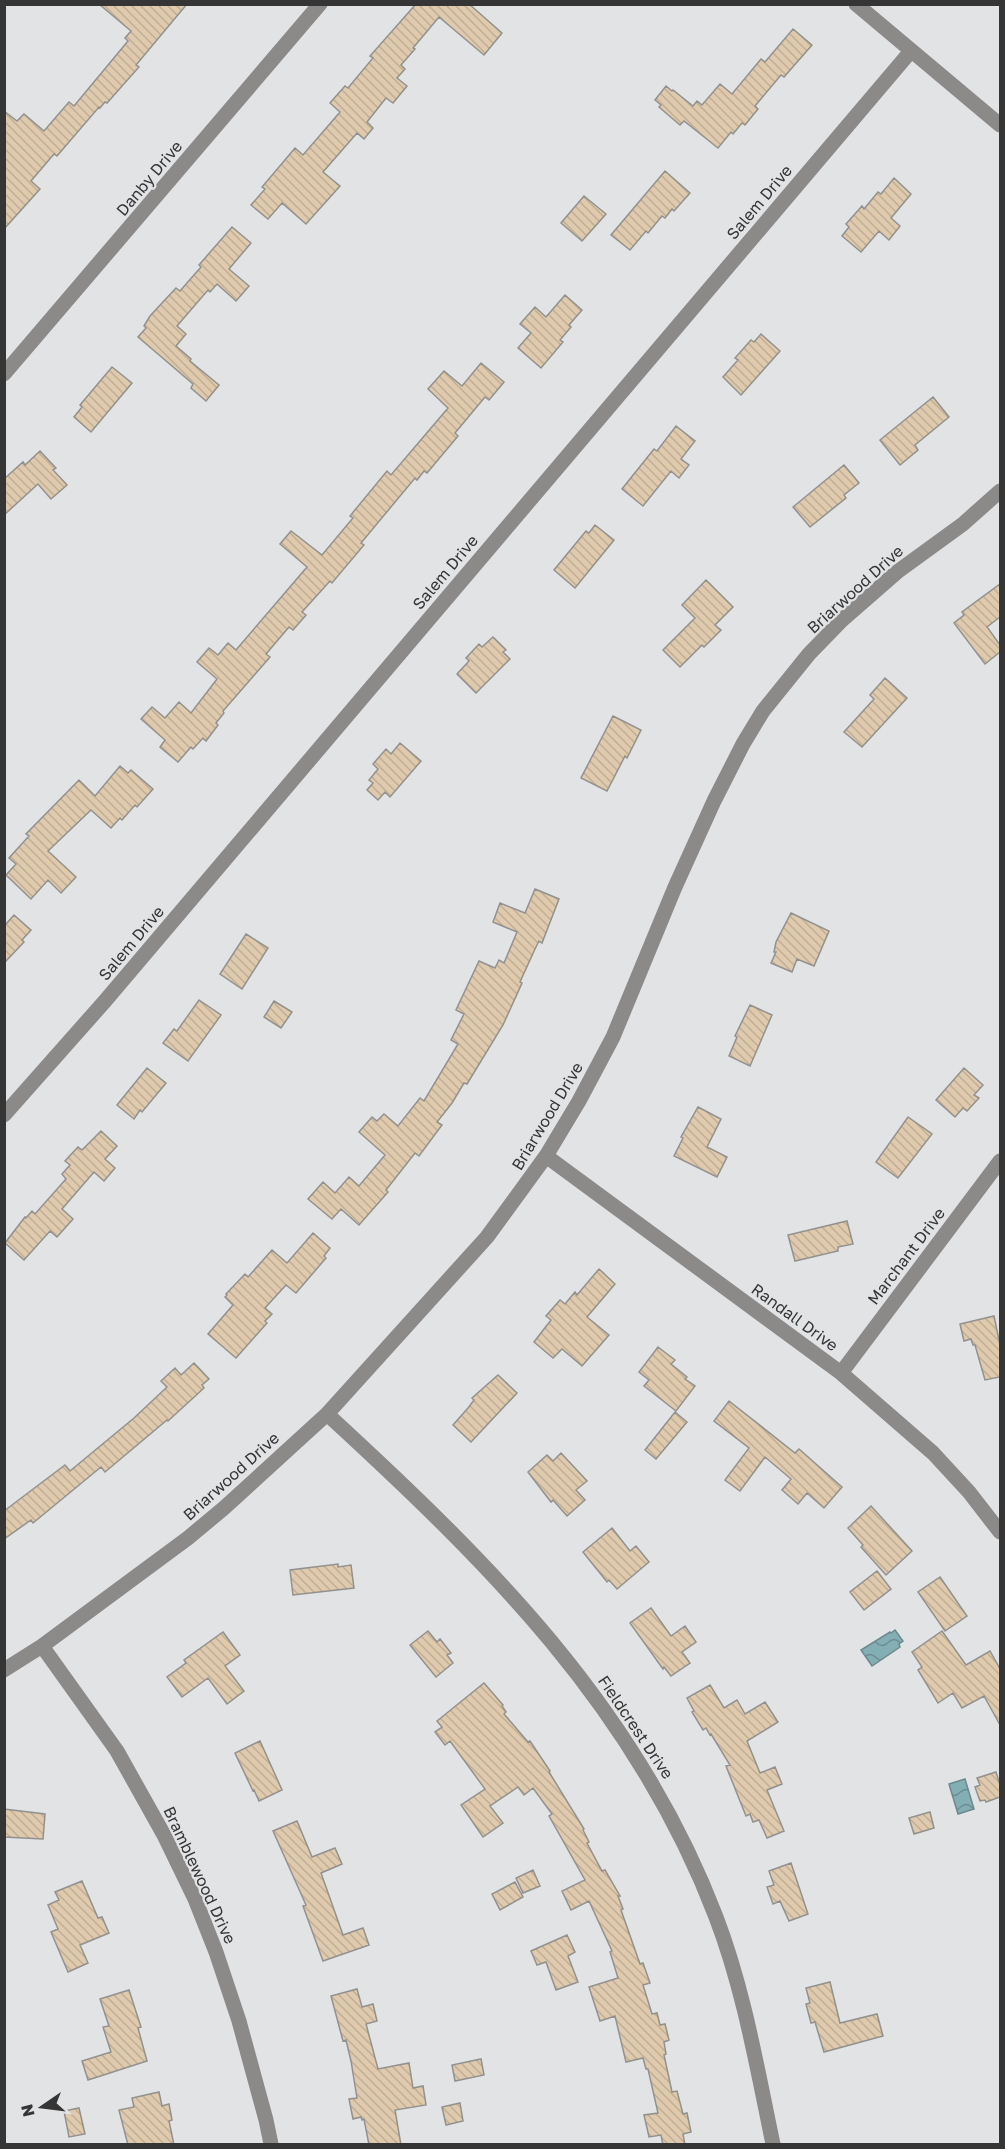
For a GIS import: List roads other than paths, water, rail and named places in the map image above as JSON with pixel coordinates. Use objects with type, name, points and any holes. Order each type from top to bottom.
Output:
[{"type":"street","name":"Danby Drive","points":[[4,374],[321,4]]},
{"type":"street","points":[[856,4],[1000,125]]},
{"type":"street","name":"Salem Drive","points":[[4,1115],[105,1001],[911,51]]},
{"type":"street","name":"Briarwood Drive","points":[[4,1670],[42,1646],[188,1538],[224,1508],[327,1414],[487,1237],[546,1156],[613,1037],[671,896],[714,801],[763,711],[809,654],[854,609],[897,572],[963,524],[1000,491]]},
{"type":"street","name":"Randall Drive","points":[[546,1156],[841,1373],[933,1453],[975,1499],[1000,1532]]},
{"type":"street","name":"Marchant Drive","points":[[841,1373],[1000,1161]]},
{"type":"street","name":"Fieldcrest Drive","points":[[327,1414],[444,1524],[497,1578],[589,1688],[644,1768],[690,1855],[723,1938],[746,2014],[773,2145]]},
{"type":"street","name":"Bramblewood Drive","points":[[42,1646],[117,1751],[195,1899],[239,2021],[271,2145]]},
{"type":"water","points":[[895,1630],[903,1641],[899,1644],[900,1647],[872,1666],[861,1650]]},
{"type":"water","points":[[965,1779],[974,1809],[958,1814],[949,1784]]}]
